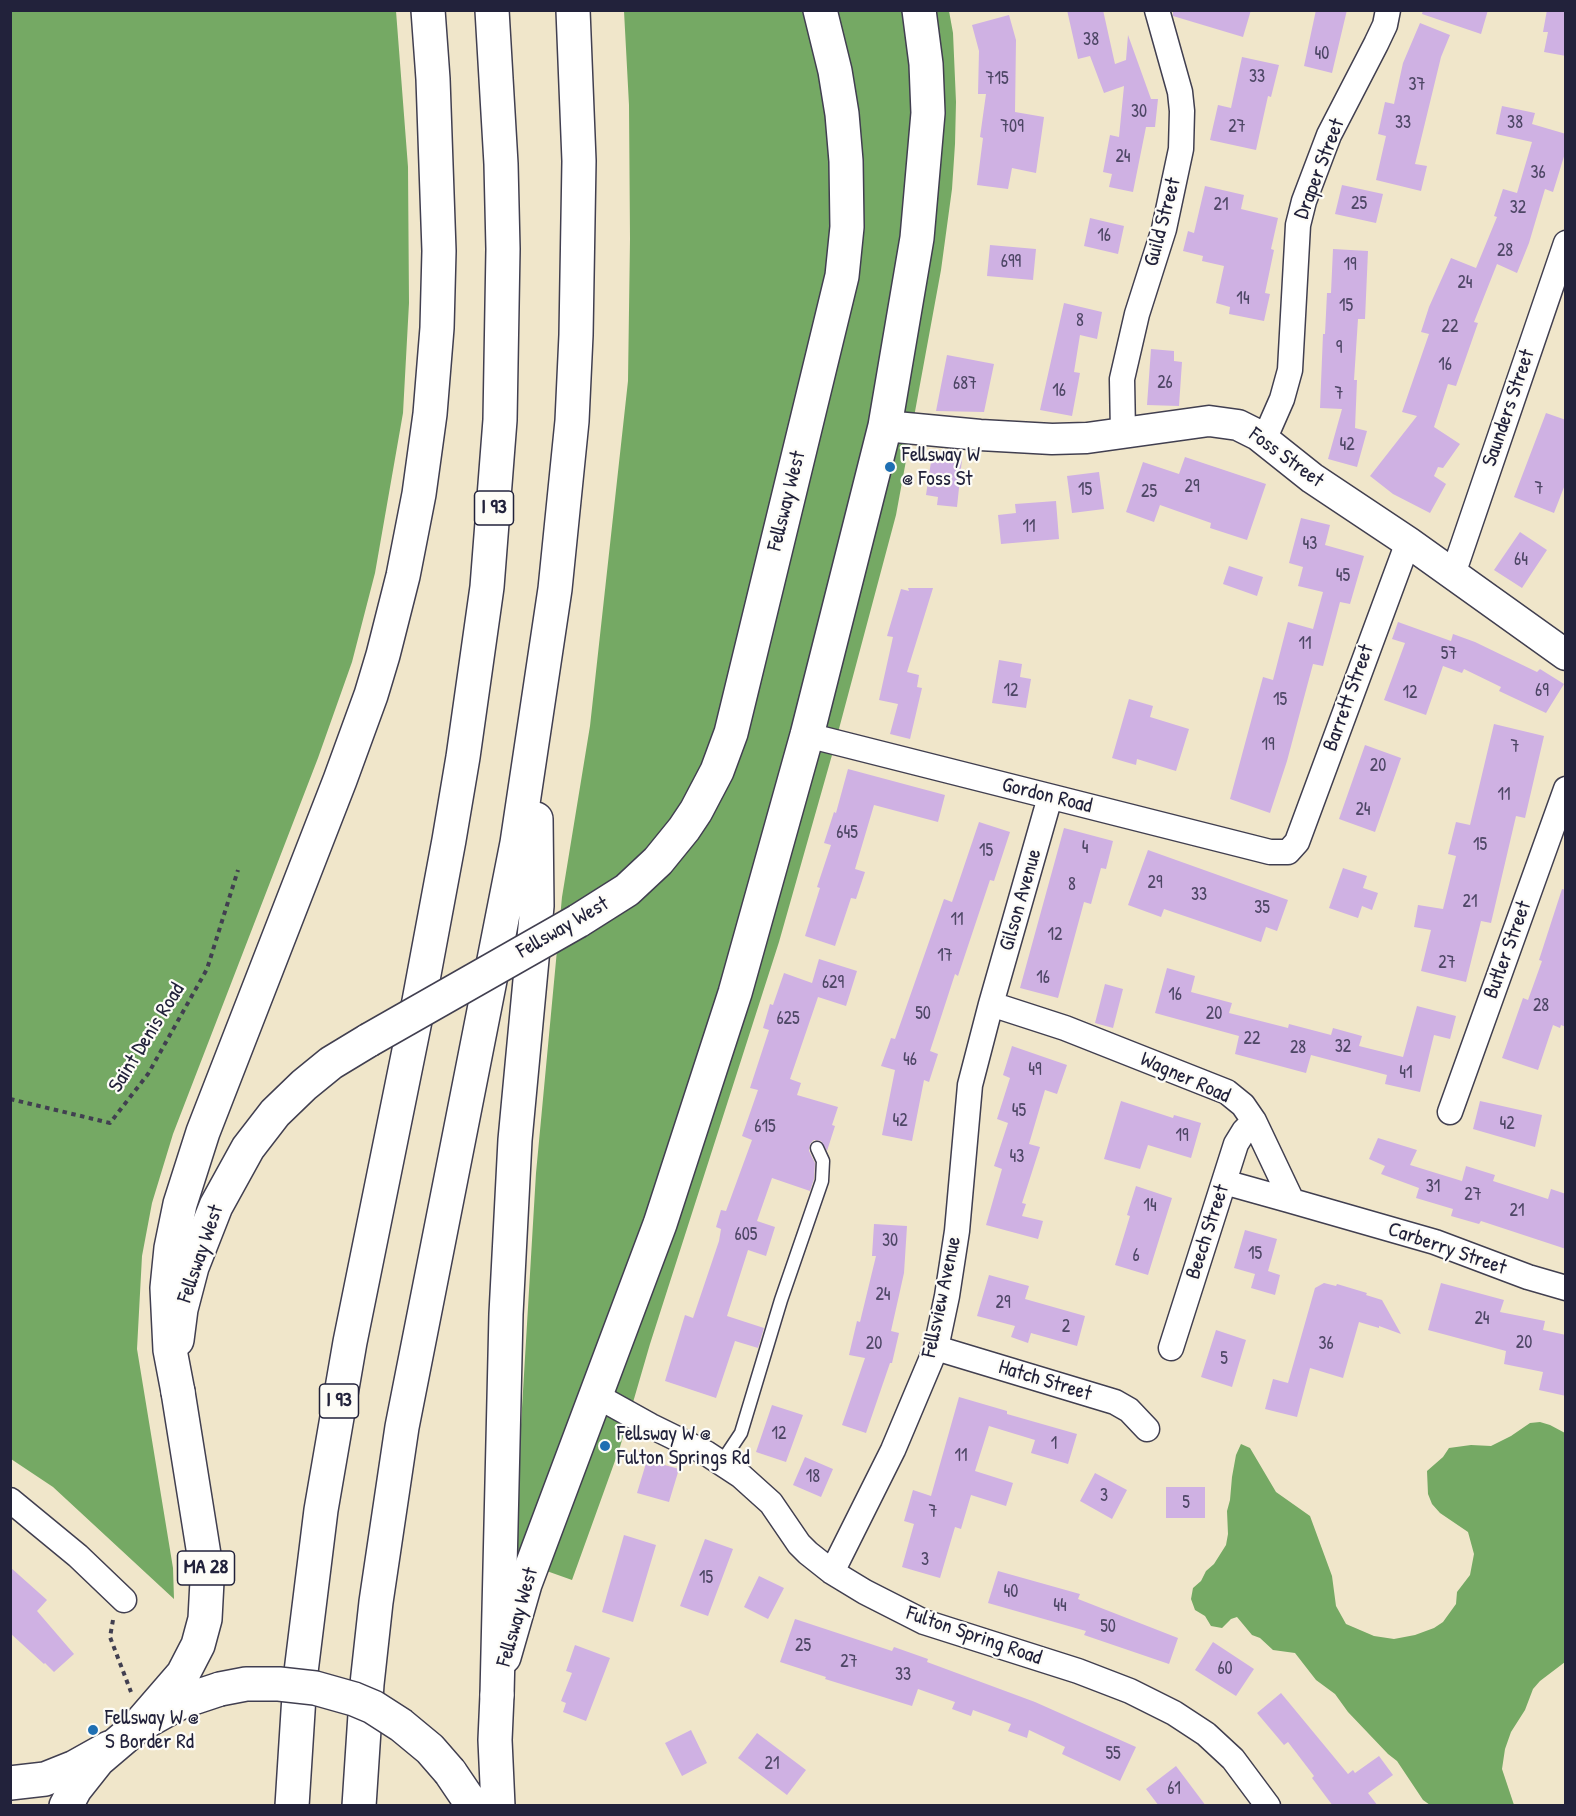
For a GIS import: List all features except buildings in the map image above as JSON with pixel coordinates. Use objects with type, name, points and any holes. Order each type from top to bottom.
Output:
[{"type":"main road","points":[[178,1392],[170,1350],[167,1288],[171,1248],[180,1204],[203,1132],[371,695],[403,576],[419,494],[430,414],[437,328],[439,250],[434,90],[428,10]]},
{"type":"main road","name":"I 93","points":[[292,1806],[300,1680],[321,1510],[350,1342],[444,864],[465,747],[487,587],[500,420],[503,249],[501,153],[492,10]]},
{"type":"main road","points":[[358,1806],[376,1602],[402,1427],[433,1259],[502,923],[536,728],[555,589],[565,504],[575,367],[579,247],[579,161],[573,10]]},
{"type":"main road","name":"Fellsway West","points":[[138,1726],[183,1674],[198,1646],[205,1619],[207,1581],[205,1561],[178,1392],[177,1340],[186,1288],[208,1226],[226,1186],[248,1148],[275,1113],[318,1073],[369,1040],[579,921],[635,882],[658,861],[684,829],[717,771],[736,712],[842,276],[846,227],[846,160],[837,82],[820,10]]},
{"type":"main road","name":"Fellsway West","points":[[498,1806],[495,1740],[497,1695],[510,1630],[525,1584],[660,1224],[735,993],[807,735],[885,426],[917,238],[924,173],[928,113],[924,41],[919,10]]},
{"type":"main road","points":[[497,1695],[506,1314],[515,1140],[537,906],[536,728]]},
{"type":"main road","points":[[138,1726],[162,1710],[220,1689],[246,1684],[279,1684],[315,1688],[354,1699],[382,1712],[401,1725],[430,1749],[450,1772],[473,1806]]},
{"type":"main road","name":"MA 28","points":[[66,1806],[86,1774],[112,1747],[138,1726]]},
{"type":"main road","points":[[10,1783],[45,1779],[75,1767],[112,1747]]},
{"type":"street","name":"Guild Street","points":[[1123,433],[1121,385],[1124,369],[1137,314],[1164,229],[1181,149],[1180,92],[1157,10]]},
{"type":"street","name":"Draper Street","points":[[1264,440],[1282,399],[1290,370],[1298,225],[1304,201],[1329,135],[1385,25],[1388,10]]},
{"type":"street","name":"Saunders Street","points":[[1453,574],[1566,243]]},
{"type":"street","name":"Foss Street","points":[[885,426],[1052,439],[1086,438],[1217,421],[1245,428],[1312,478],[1408,542],[1566,655]]},
{"type":"street","name":"Barrett Street","points":[[1288,852],[1297,842],[1408,542]]},
{"type":"street","name":"Gordon Road","points":[[807,735],[1270,852],[1288,852]]},
{"type":"street","name":"Butler Street","points":[[1450,1112],[1566,789]]},
{"type":"street","name":"Gilson Avenue","points":[[991,1004],[1050,797]]},
{"type":"street","name":"Wagner Road","points":[[991,1004],[1065,1028],[1227,1092],[1243,1105],[1254,1121],[1292,1201]]},
{"type":"street","name":"Fellsview Avenue","points":[[832,1572],[893,1450],[936,1348],[957,1232],[970,1085],[991,1004]]},
{"type":"street","name":"Beech Street","points":[[1171,1348],[1236,1144],[1254,1121]]},
{"type":"street","points":[[1224,1182],[1292,1201]]},
{"type":"street","name":"Carberry Street","points":[[1292,1201],[1435,1242],[1528,1277],[1566,1288]]},
{"type":"street","name":"Hatch Street","points":[[936,1348],[1115,1402],[1129,1410],[1147,1429]]},
{"type":"street","name":"Fulton Spring Road","points":[[597,1396],[741,1476],[771,1503],[799,1544],[832,1572],[865,1593],[924,1622],[1078,1671],[1130,1691],[1174,1713],[1206,1734],[1233,1759],[1265,1804]]},
{"type":"street","points":[[10,1500],[78,1556],[124,1599]]},
{"type":"lane","points":[[721,1463],[741,1433],[781,1300],[822,1181],[823,1161],[817,1148]]},
{"type":"path","name":"Saint Denis Road","points":[[10,1099],[110,1123],[148,1074],[207,969],[238,870]]},
{"type":"path","points":[[124,1599],[113,1621],[110,1637],[132,1693]]},
{"type":"green space","points":[[10,11],[396,11],[408,167],[409,303],[403,413],[375,573],[352,662],[318,758],[173,1134],[152,1203],[142,1256],[137,1349],[173,1568],[174,1599],[53,1487],[11,1459]]},
{"type":"green space","points":[[624,11],[949,11],[953,33],[955,144],[952,189],[941,270],[896,515],[832,755],[779,942],[650,1344],[620,1447],[572,1580],[513,1559],[536,1173],[562,897],[590,726],[628,381],[629,105]]},
{"type":"green space","points":[[1540,1422],[1565,1433],[1565,1662],[1533,1689],[1525,1710],[1511,1732],[1505,1749],[1502,1769],[1514,1805],[1430,1805],[1423,1800],[1397,1761],[1348,1712],[1335,1694],[1316,1680],[1295,1653],[1273,1650],[1260,1638],[1252,1635],[1237,1617],[1231,1619],[1222,1628],[1211,1626],[1205,1616],[1195,1610],[1191,1599],[1193,1588],[1201,1581],[1226,1545],[1227,1511],[1232,1477],[1236,1455],[1241,1444],[1250,1448],[1276,1492],[1310,1516],[1332,1576],[1336,1606],[1346,1624],[1374,1636],[1394,1639],[1434,1628],[1443,1622],[1456,1604],[1457,1592],[1470,1575],[1474,1554],[1468,1532],[1440,1513],[1432,1504],[1428,1494],[1427,1471],[1443,1457],[1449,1448],[1471,1445],[1491,1446],[1530,1423]]},
{"type":"place","name":"Fellsway W @ Foss St","points":[[890,467]]},
{"type":"place","name":"Fellsway W @ Fulton Springs Rd","points":[[605,1446]]},
{"type":"place","name":"Fellsway W @ S Border Rd","points":[[93,1730]]}]
